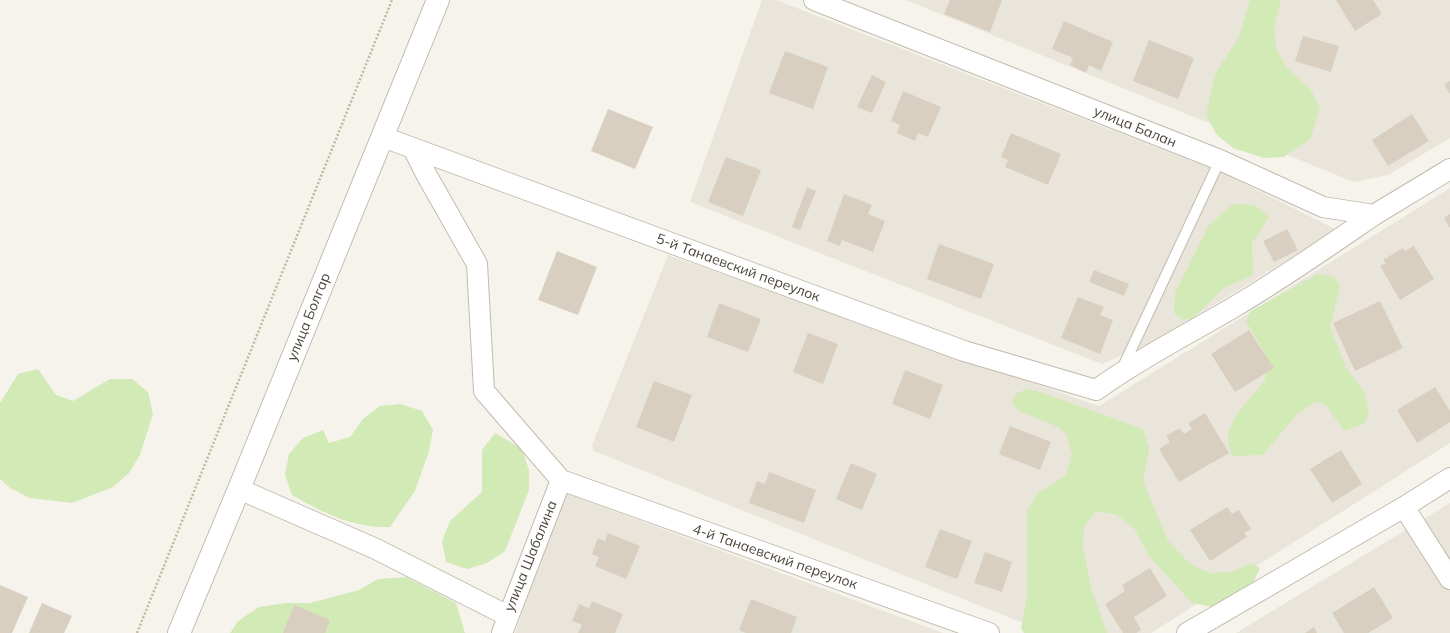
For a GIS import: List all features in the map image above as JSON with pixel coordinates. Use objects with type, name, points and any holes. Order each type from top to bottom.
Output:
[{"type":"street","name":"улица Болгар","points":[[179,633],[438,0]]},
{"type":"street","name":"улица Балан","points":[[814,0],[1220,160],[1323,208],[1374,215]]},
{"type":"street","name":"5-й Танаевский переулок","points":[[383,137],[964,351],[1096,390],[1121,372]]},
{"type":"street","points":[[413,148],[477,264],[484,391],[561,480]]},
{"type":"street","points":[[1121,372],[1237,305],[1310,259],[1374,215],[1450,169]]},
{"type":"street","points":[[1194,631],[1404,507],[1450,478]]},
{"type":"street","name":"улица Шабалина","points":[[505,624],[561,480]]},
{"type":"street","name":"4-й Танаевский переулок","points":[[561,480],[989,633]]},
{"type":"street","points":[[239,489],[376,549],[505,624]]},
{"type":"street","points":[[1404,507],[1450,579]]},
{"type":"lane","points":[[1121,372],[1220,160]]},
{"type":"path","points":[[137,633],[392,0]]},
{"type":"shaded area","points":[[762,0],[776,0],[1225,174],[1337,230],[1151,343],[1102,364],[690,202]]},
{"type":"shaded area","points":[[906,0],[1450,0],[1450,138],[1388,175],[1354,182]]},
{"type":"shaded area","points":[[1450,188],[1450,443],[1151,633],[1048,633],[594,451],[592,445],[668,255],[1099,406]]},
{"type":"shaded area","points":[[565,493],[943,633],[515,633]]},
{"type":"shaded area","points":[[1450,503],[1450,633],[1236,633]]},
{"type":"green space","points":[[1250,0],[1281,0],[1274,27],[1276,49],[1287,68],[1311,90],[1320,109],[1310,139],[1284,157],[1264,158],[1233,148],[1217,135],[1206,115],[1215,74],[1239,37]]},
{"type":"green space","points":[[1233,204],[1255,205],[1269,217],[1252,243],[1253,275],[1224,288],[1193,318],[1183,320],[1174,313],[1175,293],[1209,225]]},
{"type":"green space","points":[[1318,274],[1334,277],[1340,286],[1330,327],[1346,367],[1365,393],[1369,414],[1364,424],[1344,431],[1326,405],[1316,402],[1297,414],[1263,455],[1232,456],[1228,432],[1237,414],[1265,380],[1266,355],[1246,321],[1251,311]]},
{"type":"green space","points":[[38,369],[56,395],[73,401],[110,379],[132,379],[148,392],[153,414],[140,455],[129,473],[113,487],[72,503],[30,498],[10,488],[0,479],[0,403],[18,374]]},
{"type":"green space","points":[[1027,389],[1037,391],[1143,429],[1149,449],[1143,481],[1168,541],[1190,564],[1210,573],[1232,572],[1251,563],[1260,568],[1251,587],[1213,607],[1192,603],[1149,556],[1134,528],[1117,515],[1096,511],[1084,527],[1083,548],[1092,591],[1107,633],[1024,633],[1021,628],[1027,597],[1027,511],[1038,493],[1066,475],[1072,454],[1066,434],[1058,427],[1019,411],[1012,403],[1017,393]]},
{"type":"green space","points":[[401,404],[422,411],[433,430],[429,451],[415,491],[390,527],[376,527],[351,522],[315,508],[292,495],[285,475],[289,454],[303,438],[323,430],[329,443],[350,437],[363,419],[380,406]]},
{"type":"green space","points":[[495,433],[522,449],[529,470],[529,490],[505,551],[487,563],[467,569],[446,562],[442,541],[450,521],[482,492],[482,450]]},
{"type":"green space","points":[[406,577],[456,603],[465,633],[230,633],[238,621],[259,607],[286,603],[310,603],[359,590],[378,579]]},
{"type":"building","points":[[950,0],[1002,0],[990,32],[944,14]]},
{"type":"building","points":[[1336,0],[1373,0],[1382,14],[1355,31]]},
{"type":"building","points":[[1064,21],[1113,42],[1101,71],[1089,65],[1086,73],[1070,65],[1073,58],[1052,49]]},
{"type":"building","points":[[1303,36],[1339,46],[1331,72],[1295,61]]},
{"type":"building","points":[[1149,40],[1194,58],[1178,99],[1133,81]]},
{"type":"building","points":[[785,51],[828,67],[813,109],[769,93]]},
{"type":"building","points":[[872,75],[886,82],[872,113],[857,107]]},
{"type":"building","points":[[1450,81],[1450,94],[1444,84]]},
{"type":"building","points":[[903,91],[941,107],[928,137],[918,133],[915,141],[897,133],[900,125],[891,121]]},
{"type":"building","points":[[608,109],[653,127],[635,169],[591,151]]},
{"type":"building","points":[[1412,114],[1429,141],[1388,166],[1372,140]]},
{"type":"building","points":[[1011,133],[1061,154],[1048,185],[1005,167],[1008,160],[1001,157]]},
{"type":"building","points":[[726,157],[761,170],[743,216],[708,202]]},
{"type":"building","points":[[807,187],[816,191],[800,230],[792,227]]},
{"type":"building","points":[[844,194],[872,205],[868,214],[885,221],[873,252],[842,240],[840,246],[827,241]]},
{"type":"building","points":[[1450,214],[1450,228],[1444,218]]},
{"type":"building","points":[[1287,229],[1298,250],[1274,262],[1263,241]]},
{"type":"building","points":[[939,244],[994,264],[981,299],[927,279]]},
{"type":"building","points":[[1414,246],[1434,279],[1400,300],[1380,266],[1386,263],[1383,260],[1403,248],[1405,251]]},
{"type":"building","points":[[557,251],[597,267],[578,315],[538,300]]},
{"type":"building","points":[[1094,270],[1129,284],[1124,296],[1089,282]]},
{"type":"building","points":[[1078,297],[1104,307],[1100,315],[1113,320],[1100,354],[1061,338]]},
{"type":"building","points":[[1380,301],[1403,348],[1355,371],[1333,323]]},
{"type":"building","points":[[719,303],[761,319],[748,352],[707,337]]},
{"type":"building","points":[[1249,330],[1274,368],[1235,392],[1211,354]]},
{"type":"building","points":[[808,333],[838,344],[823,384],[793,372]]},
{"type":"building","points":[[905,370],[943,385],[930,419],[892,404]]},
{"type":"building","points":[[654,381],[692,395],[674,442],[636,427]]},
{"type":"building","points":[[1435,387],[1450,411],[1450,422],[1417,443],[1397,410]]},
{"type":"building","points":[[1205,413],[1229,453],[1179,482],[1159,449],[1170,442],[1166,436],[1180,428],[1184,434],[1192,429],[1188,423]]},
{"type":"building","points":[[1010,426],[1051,442],[1040,470],[999,454]]},
{"type":"building","points":[[1341,450],[1362,484],[1332,503],[1310,469]]},
{"type":"building","points":[[851,463],[877,474],[862,510],[836,499]]},
{"type":"building","points":[[769,472],[816,490],[804,523],[749,503],[757,481],[765,484]]},
{"type":"building","points":[[1227,507],[1232,514],[1239,510],[1251,529],[1244,533],[1247,537],[1210,561],[1190,530]]},
{"type":"building","points":[[940,529],[972,541],[957,579],[925,567]]},
{"type":"building","points":[[608,533],[640,546],[626,579],[595,566],[599,557],[592,554],[598,538],[605,541]]},
{"type":"building","points":[[985,552],[1012,562],[1002,592],[974,583]]},
{"type":"building","points":[[1150,568],[1167,596],[1134,617],[1141,630],[1136,633],[1123,633],[1105,604],[1125,591],[1122,585]]},
{"type":"building","points":[[0,585],[28,597],[12,633],[0,633]]},
{"type":"building","points":[[1374,587],[1393,618],[1368,633],[1344,633],[1332,613]]},
{"type":"building","points":[[751,599],[797,617],[791,633],[746,633],[739,630]]},
{"type":"building","points":[[592,601],[623,614],[615,633],[578,633],[582,625],[572,621],[579,604],[589,608]]},
{"type":"building","points":[[42,603],[72,616],[64,633],[29,633]]},
{"type":"building","points":[[294,605],[330,620],[325,633],[283,633]]},
{"type":"building","points":[[1314,627],[1317,633],[1305,633]]}]
